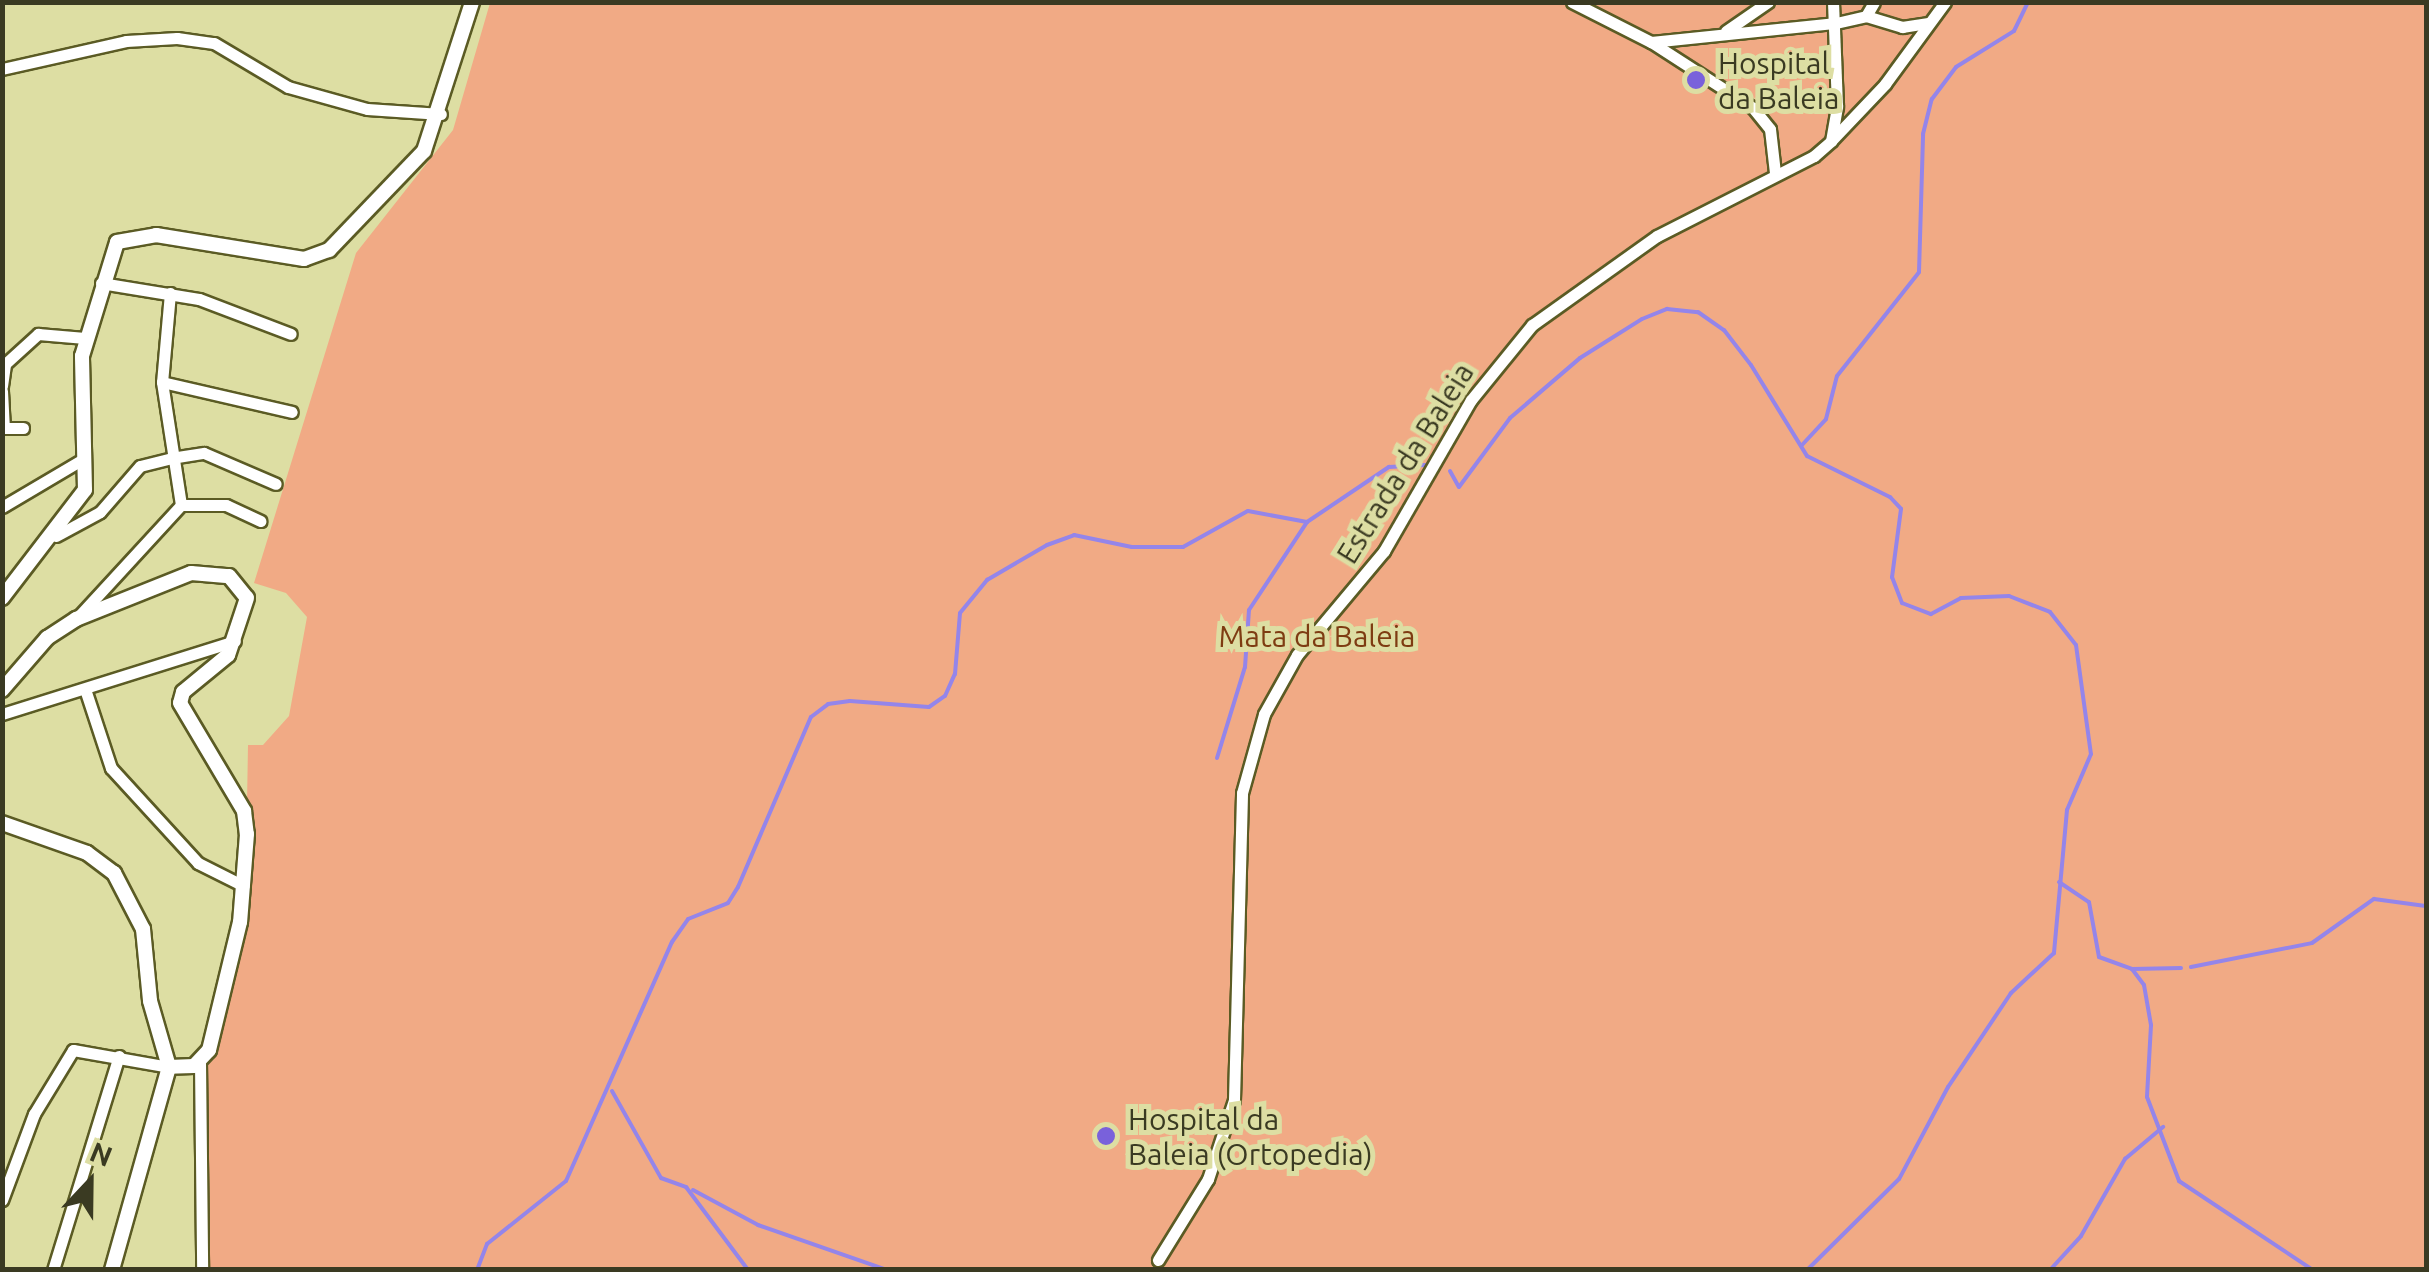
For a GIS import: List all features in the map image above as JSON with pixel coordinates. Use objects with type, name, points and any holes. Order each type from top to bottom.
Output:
[{"type":"street","points":[[2,598],[56,536],[86,490],[80,374],[110,251],[130,236],[304,259],[329,250],[424,151],[440,114],[458,32],[472,2]]},
{"type":"street","points":[[1572,2],[1651,42],[1753,108],[1770,129],[1775,173]]},
{"type":"street","points":[[1722,32],[1768,2]]},
{"type":"street","points":[[1831,141],[1838,106],[1833,2]]},
{"type":"street","points":[[1866,16],[1874,2]]},
{"type":"street","name":"Estrada da Baleia","points":[[1158,1260],[1208,1179],[1234,1100],[1242,793],[1264,714],[1297,655],[1384,552],[1472,400],[1532,325],[1605,268],[1775,173],[1814,156],[1885,84],[1945,2]]},
{"type":"street","points":[[1651,42],[1836,23],[1866,16],[1902,27],[1927,23]]},
{"type":"street","points":[[2,69],[126,41],[177,38],[214,43],[288,87],[380,111],[440,114]]},
{"type":"street","points":[[101,283],[170,293],[291,334]]},
{"type":"street","points":[[170,293],[162,382],[170,458],[181,504]]},
{"type":"street","points":[[23,428],[3,428],[5,364],[28,340],[53,334],[86,338]]},
{"type":"street","points":[[162,382],[292,412]]},
{"type":"street","points":[[56,536],[100,512],[140,466],[170,458],[204,453],[276,484]]},
{"type":"street","points":[[2,507],[84,458]]},
{"type":"street","points":[[76,619],[181,504],[226,505],[261,521]]},
{"type":"street","points":[[2,690],[47,638],[76,619],[191,572],[217,571],[247,598],[234,641],[220,664],[183,692],[180,703],[244,810],[244,886],[215,1030],[200,1062],[202,1270]]},
{"type":"street","points":[[2,714],[86,692],[234,641]]},
{"type":"street","points":[[86,692],[112,768],[198,863],[244,886]]},
{"type":"street","points":[[2,823],[87,853],[128,891],[143,929],[150,1001],[170,1067],[112,1270]]},
{"type":"street","points":[[2,1200],[34,1114],[73,1050],[170,1067],[200,1062]]},
{"type":"street","points":[[52,1270],[119,1056]]},
{"type":"green space","name":"Mata da Baleia","points":[[490,3],[2426,3],[2426,1269],[209,1269],[207,1065],[245,921],[248,745],[263,745],[289,716],[307,617],[286,593],[254,583],[356,253],[453,130]]},
{"type":"waterway","points":[[1802,445],[1826,419],[1837,376],[1919,272],[1923,134],[1932,99],[1956,67],[2014,31],[2028,2]]},
{"type":"waterway","points":[[1450,471],[1459,487],[1510,418],[1580,358],[1642,319],[1667,309],[1698,312],[1724,330],[1751,365],[1807,456],[1890,497],[1901,509],[1892,577],[1902,603],[1931,614],[1961,598],[2009,596],[2050,612],[2076,645],[2091,754],[2067,810],[2054,953],[2011,993],[1948,1087],[1899,1179],[1807,1270]]},
{"type":"waterway","points":[[1217,758],[1245,667],[1249,610],[1307,522],[1389,467],[1425,465]]},
{"type":"waterway","points":[[477,1270],[487,1244],[566,1181],[672,942],[688,919],[728,903],[738,887],[811,717],[828,704],[850,701],[929,707],[945,696],[955,674],[960,613],[987,580],[1047,545],[1074,535],[1132,547],[1183,547],[1248,511],[1307,522]]},
{"type":"waterway","points":[[2059,882],[2089,902],[2099,957],[2132,969],[2144,985],[2151,1025],[2147,1097],[2179,1181],[2313,1270]]},
{"type":"waterway","points":[[2191,967],[2312,943],[2374,899],[2426,906]]},
{"type":"waterway","points":[[2132,969],[2181,968]]},
{"type":"waterway","points":[[612,1091],[661,1178],[686,1187],[748,1270]]},
{"type":"waterway","points":[[2050,1270],[2081,1236],[2125,1159],[2163,1127]]},
{"type":"waterway","points":[[693,1190],[758,1225],[887,1270]]},
{"type":"place","name":"Hospital da Baleia","points":[[1696,80]]},
{"type":"place","name":"Hospital da Baleia (Ortopedia)","points":[[1106,1136]]}]
